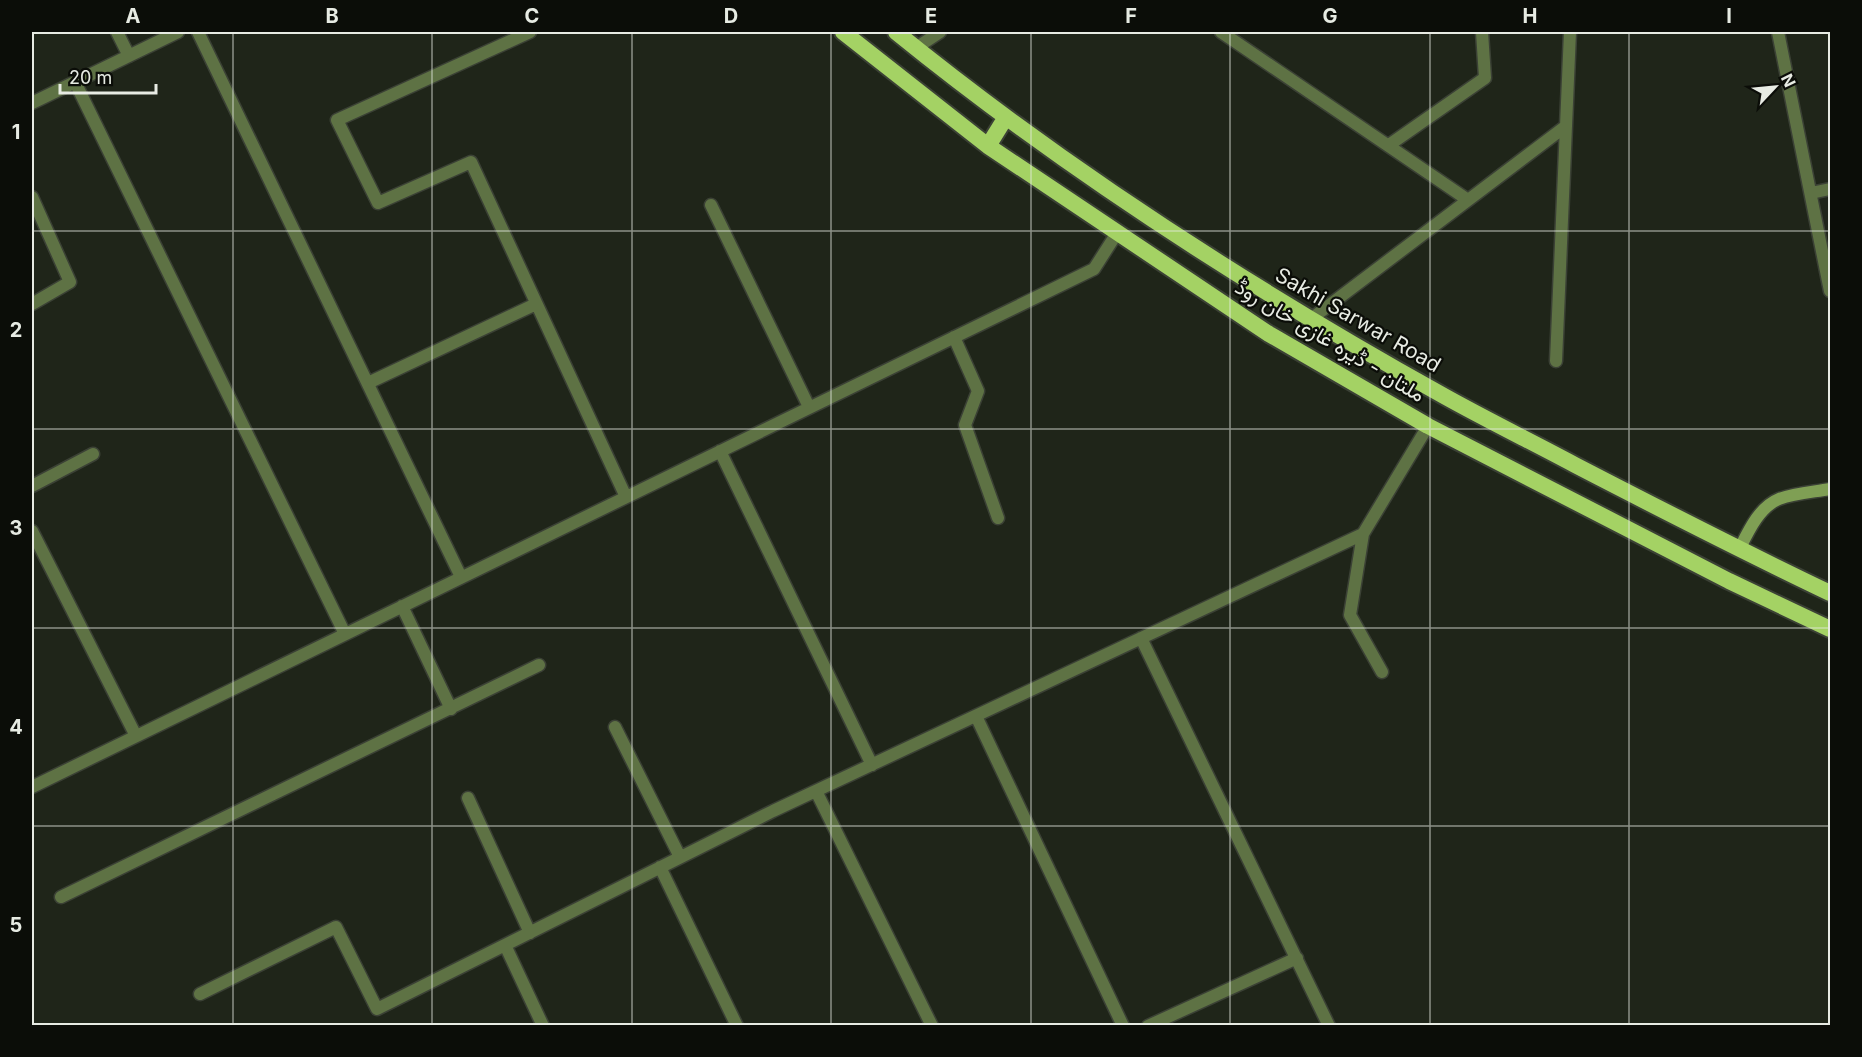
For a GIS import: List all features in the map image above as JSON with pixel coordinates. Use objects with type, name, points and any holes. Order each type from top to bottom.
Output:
[{"type":"highway","name":"ملتان - ڈیرہ غازی خان روڈ","points":[[843,32],[988,146],[1269,334],[1428,426],[1729,581],[1830,629]]},
{"type":"highway","name":"Sakhi Sarwar Road","points":[[896,32],[1006,117],[1117,197],[1311,319],[1446,397],[1740,550],[1830,593]]},
{"type":"highway","points":[[988,146],[1006,117]]},
{"type":"main road","points":[[1740,550],[1751,526],[1765,510],[1778,500],[1830,489]]},
{"type":"street","points":[[117,32],[129,57]]},
{"type":"street","points":[[32,103],[178,32]]},
{"type":"street","points":[[198,32],[461,577]]},
{"type":"street","points":[[530,32],[337,120],[378,203],[471,162],[626,497]]},
{"type":"street","points":[[916,48],[940,32]]},
{"type":"street","points":[[1221,32],[1468,200]]},
{"type":"street","points":[[1389,146],[1485,78],[1482,32]]},
{"type":"street","points":[[1556,361],[1570,32]]},
{"type":"street","points":[[1778,32],[1830,291]]},
{"type":"street","points":[[75,82],[345,634]]},
{"type":"street","points":[[1311,319],[1566,126]]},
{"type":"street","points":[[1810,193],[1830,189]]},
{"type":"street","points":[[32,197],[70,282],[32,304]]},
{"type":"street","points":[[711,205],[809,407]]},
{"type":"street","points":[[32,787],[1094,268],[1117,233]]},
{"type":"street","points":[[368,383],[536,304]]},
{"type":"street","points":[[954,336],[978,391],[965,425],[998,518]]},
{"type":"street","points":[[1382,672],[1350,615],[1363,534],[1428,426]]},
{"type":"street","points":[[720,451],[872,765]]},
{"type":"street","points":[[32,486],[93,454]]},
{"type":"street","points":[[32,531],[136,736]]},
{"type":"street","points":[[200,994],[336,927],[377,1009],[816,791],[1363,534]]},
{"type":"street","points":[[402,606],[451,709]]},
{"type":"street","points":[[1141,638],[1329,1026]]},
{"type":"street","points":[[61,897],[539,665]]},
{"type":"street","points":[[976,716],[1123,1026]]},
{"type":"street","points":[[615,727],[680,857]]},
{"type":"street","points":[[816,791],[932,1026]]},
{"type":"street","points":[[468,798],[530,933]]},
{"type":"street","points":[[660,867],[737,1026]]},
{"type":"street","points":[[505,945],[543,1026]]},
{"type":"street","points":[[1148,1026],[1297,958]]}]
